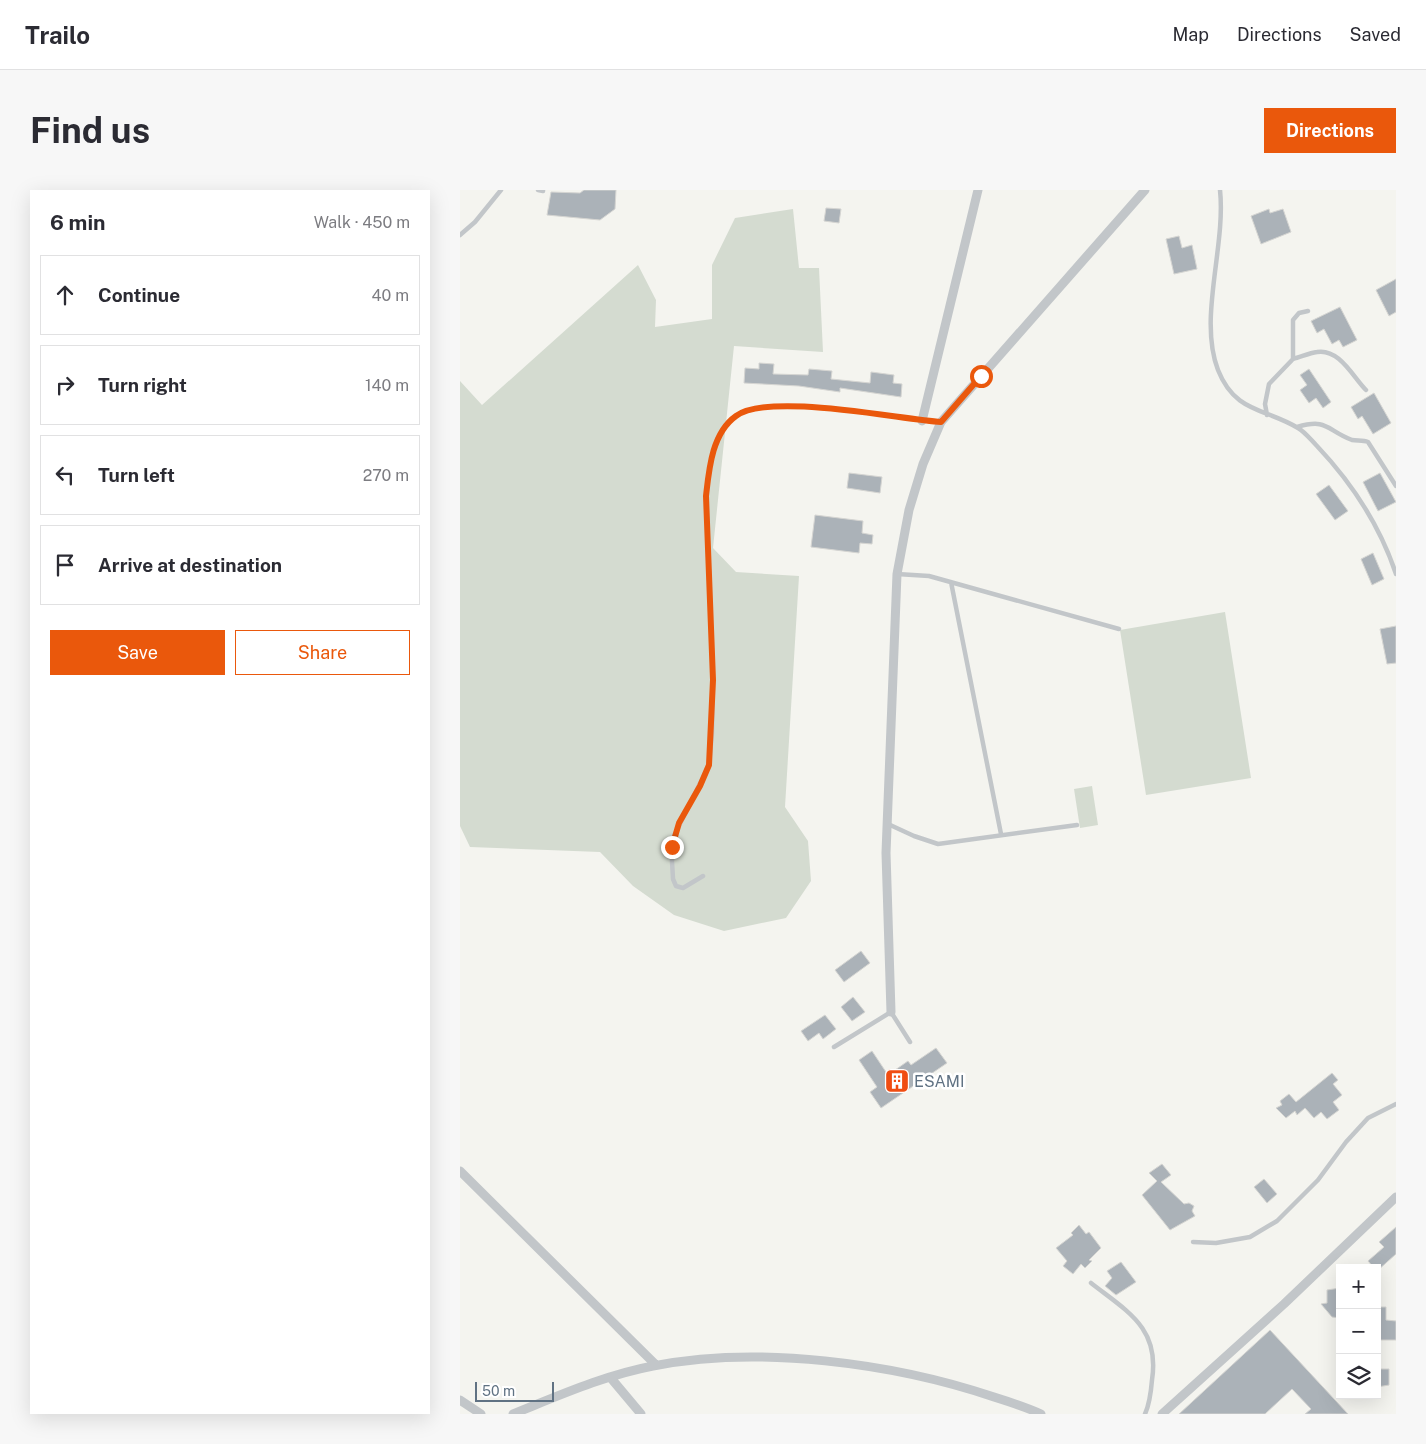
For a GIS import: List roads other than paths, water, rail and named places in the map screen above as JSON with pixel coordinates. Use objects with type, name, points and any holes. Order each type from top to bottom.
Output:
[{"type":"street","points":[[922,421],[978,190]]},
{"type":"street","points":[[891,1012],[886,901],[886,823],[897,574],[909,510],[917,482],[941,422],[1145,190]]},
{"type":"street","points":[[460,1171],[656,1365]]},
{"type":"street","points":[[1162,1414],[1284,1304],[1396,1197]]},
{"type":"street","points":[[513,1414],[610,1377],[656,1365],[722,1358],[767,1357],[824,1362],[905,1373],[947,1382],[1041,1414]]},
{"type":"street","points":[[610,1377],[641,1414]]},
{"type":"street","points":[[460,1400],[481,1414]]},
{"type":"lane","points":[[460,235],[475,222],[500,190]]},
{"type":"lane","points":[[1220,190],[1222,222],[1212,309],[1211,344],[1218,370],[1230,391],[1245,405],[1297,427],[1327,456],[1358,497],[1373,522],[1396,574]]},
{"type":"lane","points":[[1293,359],[1293,320],[1299,313],[1308,311]]},
{"type":"lane","points":[[1267,415],[1265,404],[1269,384],[1293,359],[1317,352],[1330,354],[1346,366],[1366,390]]},
{"type":"lane","points":[[703,876],[683,888],[676,886],[673,879],[672,847],[679,823],[700,786],[709,765],[713,680],[706,496],[709,468],[723,431],[739,414],[763,406],[822,408],[941,422]]},
{"type":"lane","points":[[1297,427],[1316,422],[1353,440],[1368,442],[1396,486]]},
{"type":"lane","points":[[897,574],[929,576],[1119,629]]},
{"type":"lane","points":[[951,582],[1001,834]]},
{"type":"lane","points":[[886,823],[914,836],[938,844],[1077,825]]},
{"type":"lane","points":[[834,1047],[891,1012],[910,1042]]},
{"type":"lane","points":[[1194,1242],[1216,1242],[1250,1237],[1277,1221],[1318,1180],[1346,1142],[1368,1118],[1396,1104]]},
{"type":"lane","points":[[1092,1283],[1134,1318],[1147,1333],[1153,1350],[1154,1365],[1149,1404],[1145,1414]]},
{"type":"place","name":"ESAMI","points":[[897,1081]]}]
